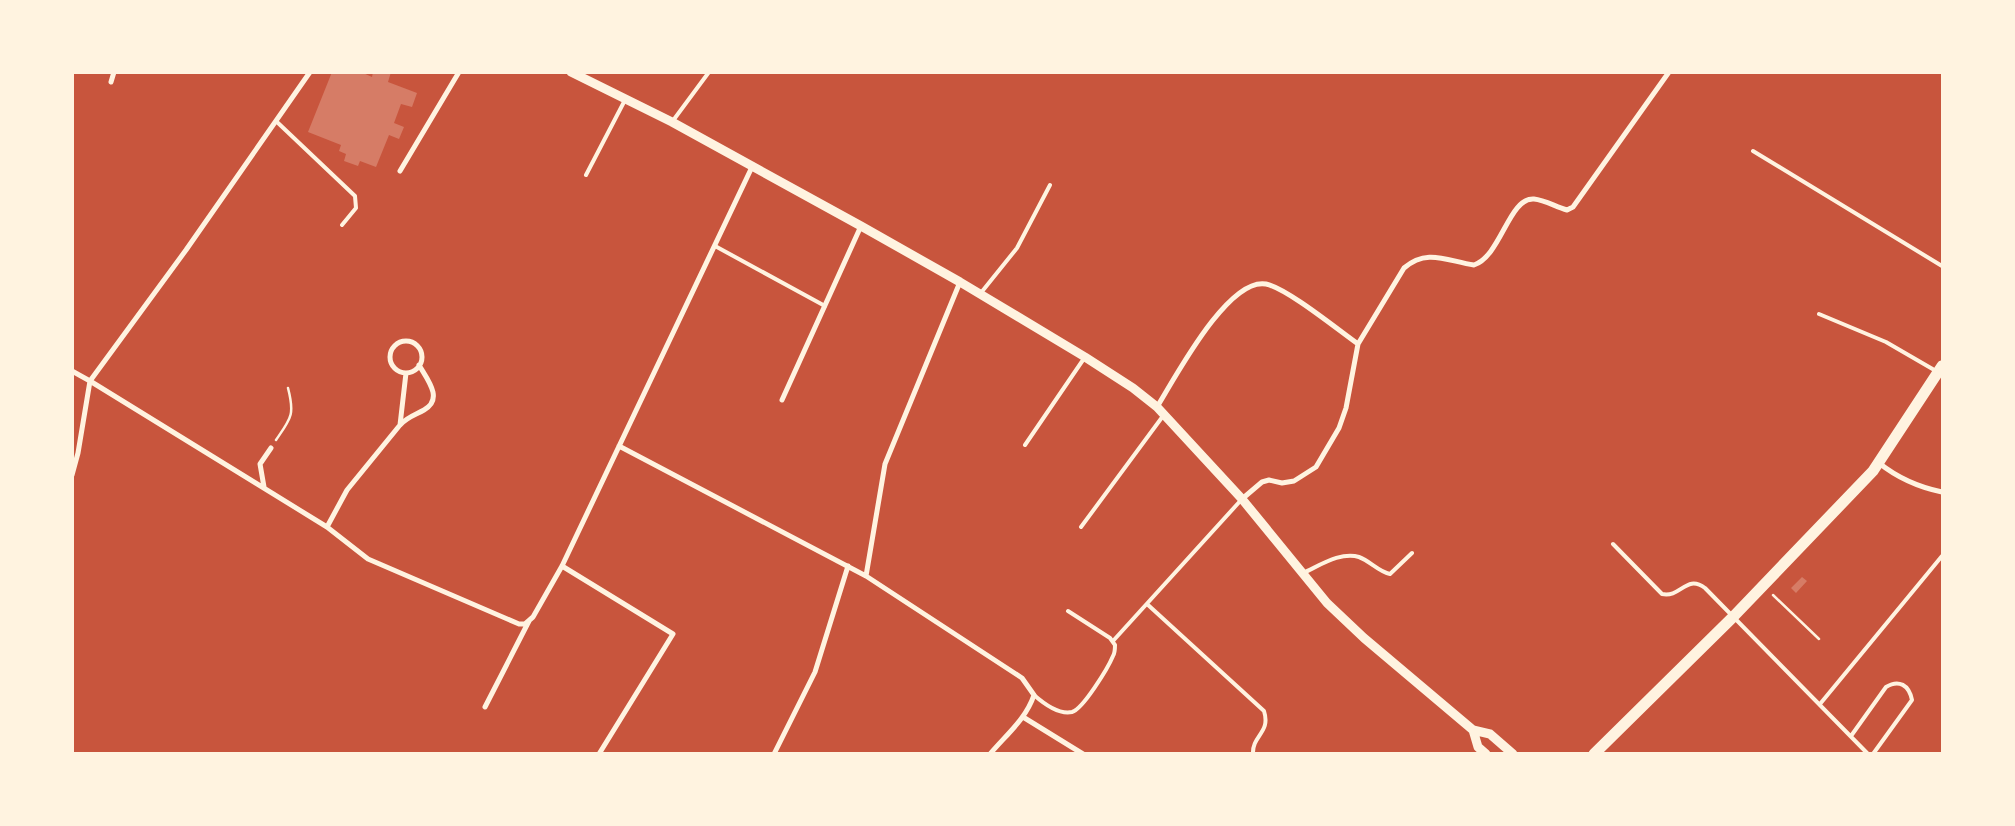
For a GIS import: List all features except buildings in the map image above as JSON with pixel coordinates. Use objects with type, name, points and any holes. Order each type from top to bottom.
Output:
[{"type":"main road","points":[[1594,754],[1733,617],[1879,463],[1940,369]]},
{"type":"street","points":[[111,82],[114,72]]},
{"type":"street","points":[[72,475],[78,453],[90,381],[277,122],[310,72]]},
{"type":"street","points":[[400,171],[459,72]]},
{"type":"street","points":[[571,72],[672,122],[752,168],[861,226],[1086,357],[1133,388],[1164,414],[1242,500],[1328,603],[1364,638],[1473,730],[1490,734],[1513,754]]},
{"type":"street","points":[[1242,500],[1262,482],[1269,480],[1282,483],[1294,480],[1316,467],[1342,421],[1358,344],[1404,268],[1414,260],[1428,256],[1474,266],[1486,260],[1522,202],[1534,199],[1567,210],[1573,207],[1669,72]]},
{"type":"street","points":[[485,707],[530,621],[562,566],[752,168]]},
{"type":"street","points":[[782,400],[861,226]]},
{"type":"street","points":[[866,576],[885,464],[960,282]]},
{"type":"street","points":[[1157,407],[1216,314],[1236,294],[1258,283],[1284,292],[1358,344]]},
{"type":"street","points":[[411,342],[418,348],[422,356],[419,365],[414,370],[406,373],[397,370],[391,364],[390,355],[398,344],[411,342]]},
{"type":"street","points":[[327,527],[347,490],[400,425],[408,418],[430,406],[433,401],[433,389],[419,365]]},
{"type":"street","points":[[72,371],[327,527],[368,559],[513,623],[519,624],[530,621]]},
{"type":"street","points":[[400,425],[406,373]]},
{"type":"street","points":[[619,446],[866,576],[1022,678],[1034,695],[1030,707],[990,754]]},
{"type":"street","points":[[264,488],[260,464],[271,448]]},
{"type":"street","points":[[1879,463],[1920,488],[1942,492]]},
{"type":"street","points":[[562,566],[673,634],[599,754]]},
{"type":"street","points":[[774,754],[815,672],[848,566]]},
{"type":"street","points":[[1023,717],[1083,754]]},
{"type":"street","points":[[1473,730],[1478,747],[1486,754]]},
{"type":"lane","points":[[672,122],[709,72]]},
{"type":"lane","points":[[586,175],[625,99]]},
{"type":"lane","points":[[277,122],[355,196],[356,208],[342,225]]},
{"type":"lane","points":[[1752,152],[1942,266]]},
{"type":"lane","points":[[980,294],[1017,248],[1050,185]]},
{"type":"lane","points":[[714,246],[825,306]]},
{"type":"lane","points":[[1819,314],[1886,342],[1940,369]]},
{"type":"lane","points":[[1025,445],[1086,357]]},
{"type":"lane","points":[[1081,527],[1164,414]]},
{"type":"lane","points":[[1113,641],[1242,500]]},
{"type":"lane","points":[[1612,544],[1662,594],[1674,594],[1688,584],[1700,584],[1868,754]]},
{"type":"lane","points":[[1303,573],[1334,559],[1347,556],[1358,557],[1390,574],[1412,553]]},
{"type":"lane","points":[[1820,704],[1942,556]]},
{"type":"lane","points":[[1148,604],[1264,711],[1266,723],[1254,743],[1253,754]]},
{"type":"lane","points":[[1034,695],[1048,706],[1067,712],[1074,712],[1084,703],[1114,656],[1115,645],[1113,641],[1068,610]]},
{"type":"lane","points":[[1851,736],[1886,687],[1894,682],[1900,683],[1910,692],[1912,700],[1873,754]]},
{"type":"path","points":[[271,448],[292,415],[288,388]]},
{"type":"path","points":[[1763,585],[1819,638]]}]
